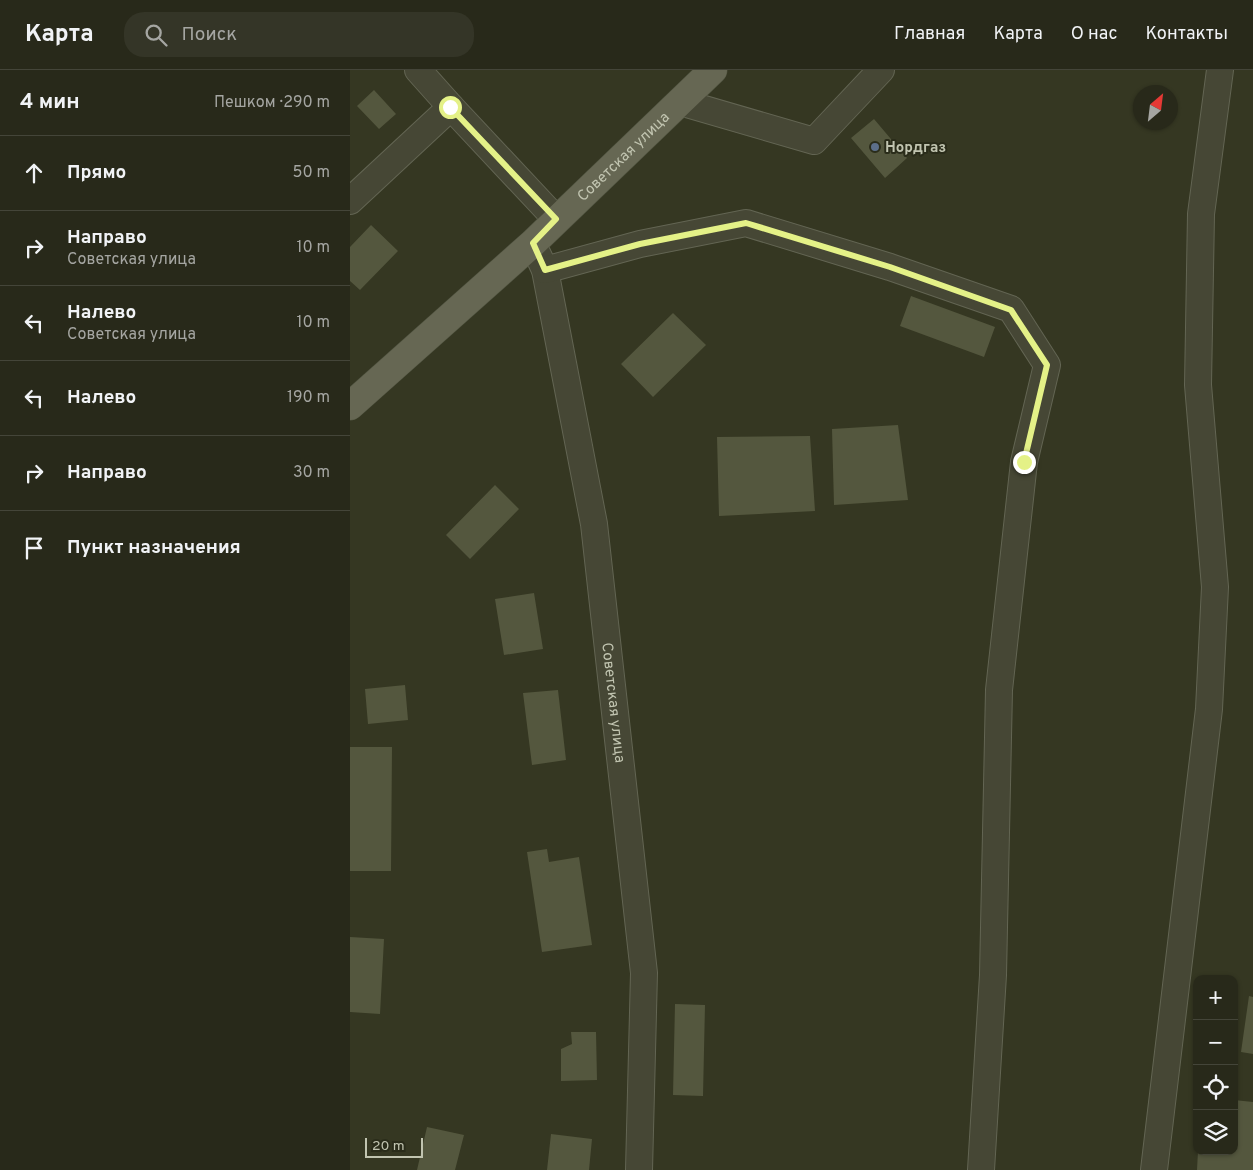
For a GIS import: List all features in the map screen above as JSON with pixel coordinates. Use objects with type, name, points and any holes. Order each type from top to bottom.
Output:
[{"type":"main road","name":"Советская улица","points":[[350,406],[533,243],[713,70]]},
{"type":"street","points":[[418,70],[450,107],[556,219]]},
{"type":"street","points":[[680,102],[814,141],[881,70]]},
{"type":"street","points":[[1154,1170],[1209,709],[1215,587],[1198,375],[1201,214],[1220,70]]},
{"type":"street","points":[[350,201],[450,107]]},
{"type":"street","points":[[545,270],[640,244],[746,223],[890,267],[1011,310],[1047,365],[1024,462],[998,690],[993,975],[981,1170]]},
{"type":"street","name":"Советская улица","points":[[533,243],[545,270],[594,524],[644,973],[639,1170]]},
{"type":"building","points":[[374,90],[396,114],[379,129],[357,106]]},
{"type":"building","points":[[874,119],[907,158],[885,178],[851,138]]},
{"type":"building","points":[[371,225],[398,251],[360,290],[350,281],[350,247]]},
{"type":"building","points":[[911,296],[995,327],[984,357],[900,326]]},
{"type":"building","points":[[673,313],[706,345],[653,397],[621,364]]},
{"type":"building","points":[[898,425],[908,500],[834,505],[832,429]]},
{"type":"building","points":[[810,436],[815,511],[719,516],[717,437]]},
{"type":"building","points":[[495,485],[519,509],[470,559],[446,535]]},
{"type":"building","points":[[534,593],[543,649],[504,655],[495,599]]},
{"type":"building","points":[[405,685],[408,720],[368,724],[365,689]]},
{"type":"building","points":[[558,690],[566,760],[532,765],[523,693]]},
{"type":"building","points":[[350,747],[392,747],[391,871],[350,871]]},
{"type":"building","points":[[547,849],[549,862],[579,857],[592,945],[542,952],[527,852]]},
{"type":"building","points":[[350,937],[384,939],[380,1014],[350,1012]]},
{"type":"building","points":[[1249,996],[1253,997],[1253,1054],[1241,1052]]},
{"type":"building","points":[[675,1004],[705,1005],[703,1096],[673,1095]]},
{"type":"building","points":[[571,1032],[596,1032],[597,1080],[561,1081],[561,1049],[572,1044]]},
{"type":"building","points":[[1238,1100],[1253,1102],[1253,1170],[1197,1170],[1198,1155],[1238,1155]]},
{"type":"building","points":[[427,1127],[464,1135],[455,1170],[417,1170]]},
{"type":"building","points":[[551,1134],[592,1139],[589,1170],[547,1170]]},
{"type":"place","name":"Нордгаз","points":[[875,147]]},
{"type":"route","points":[[450,107],[556,219],[533,243],[545,270],[640,244],[746,223],[890,267],[1011,310],[1047,365],[1024,462]]}]
